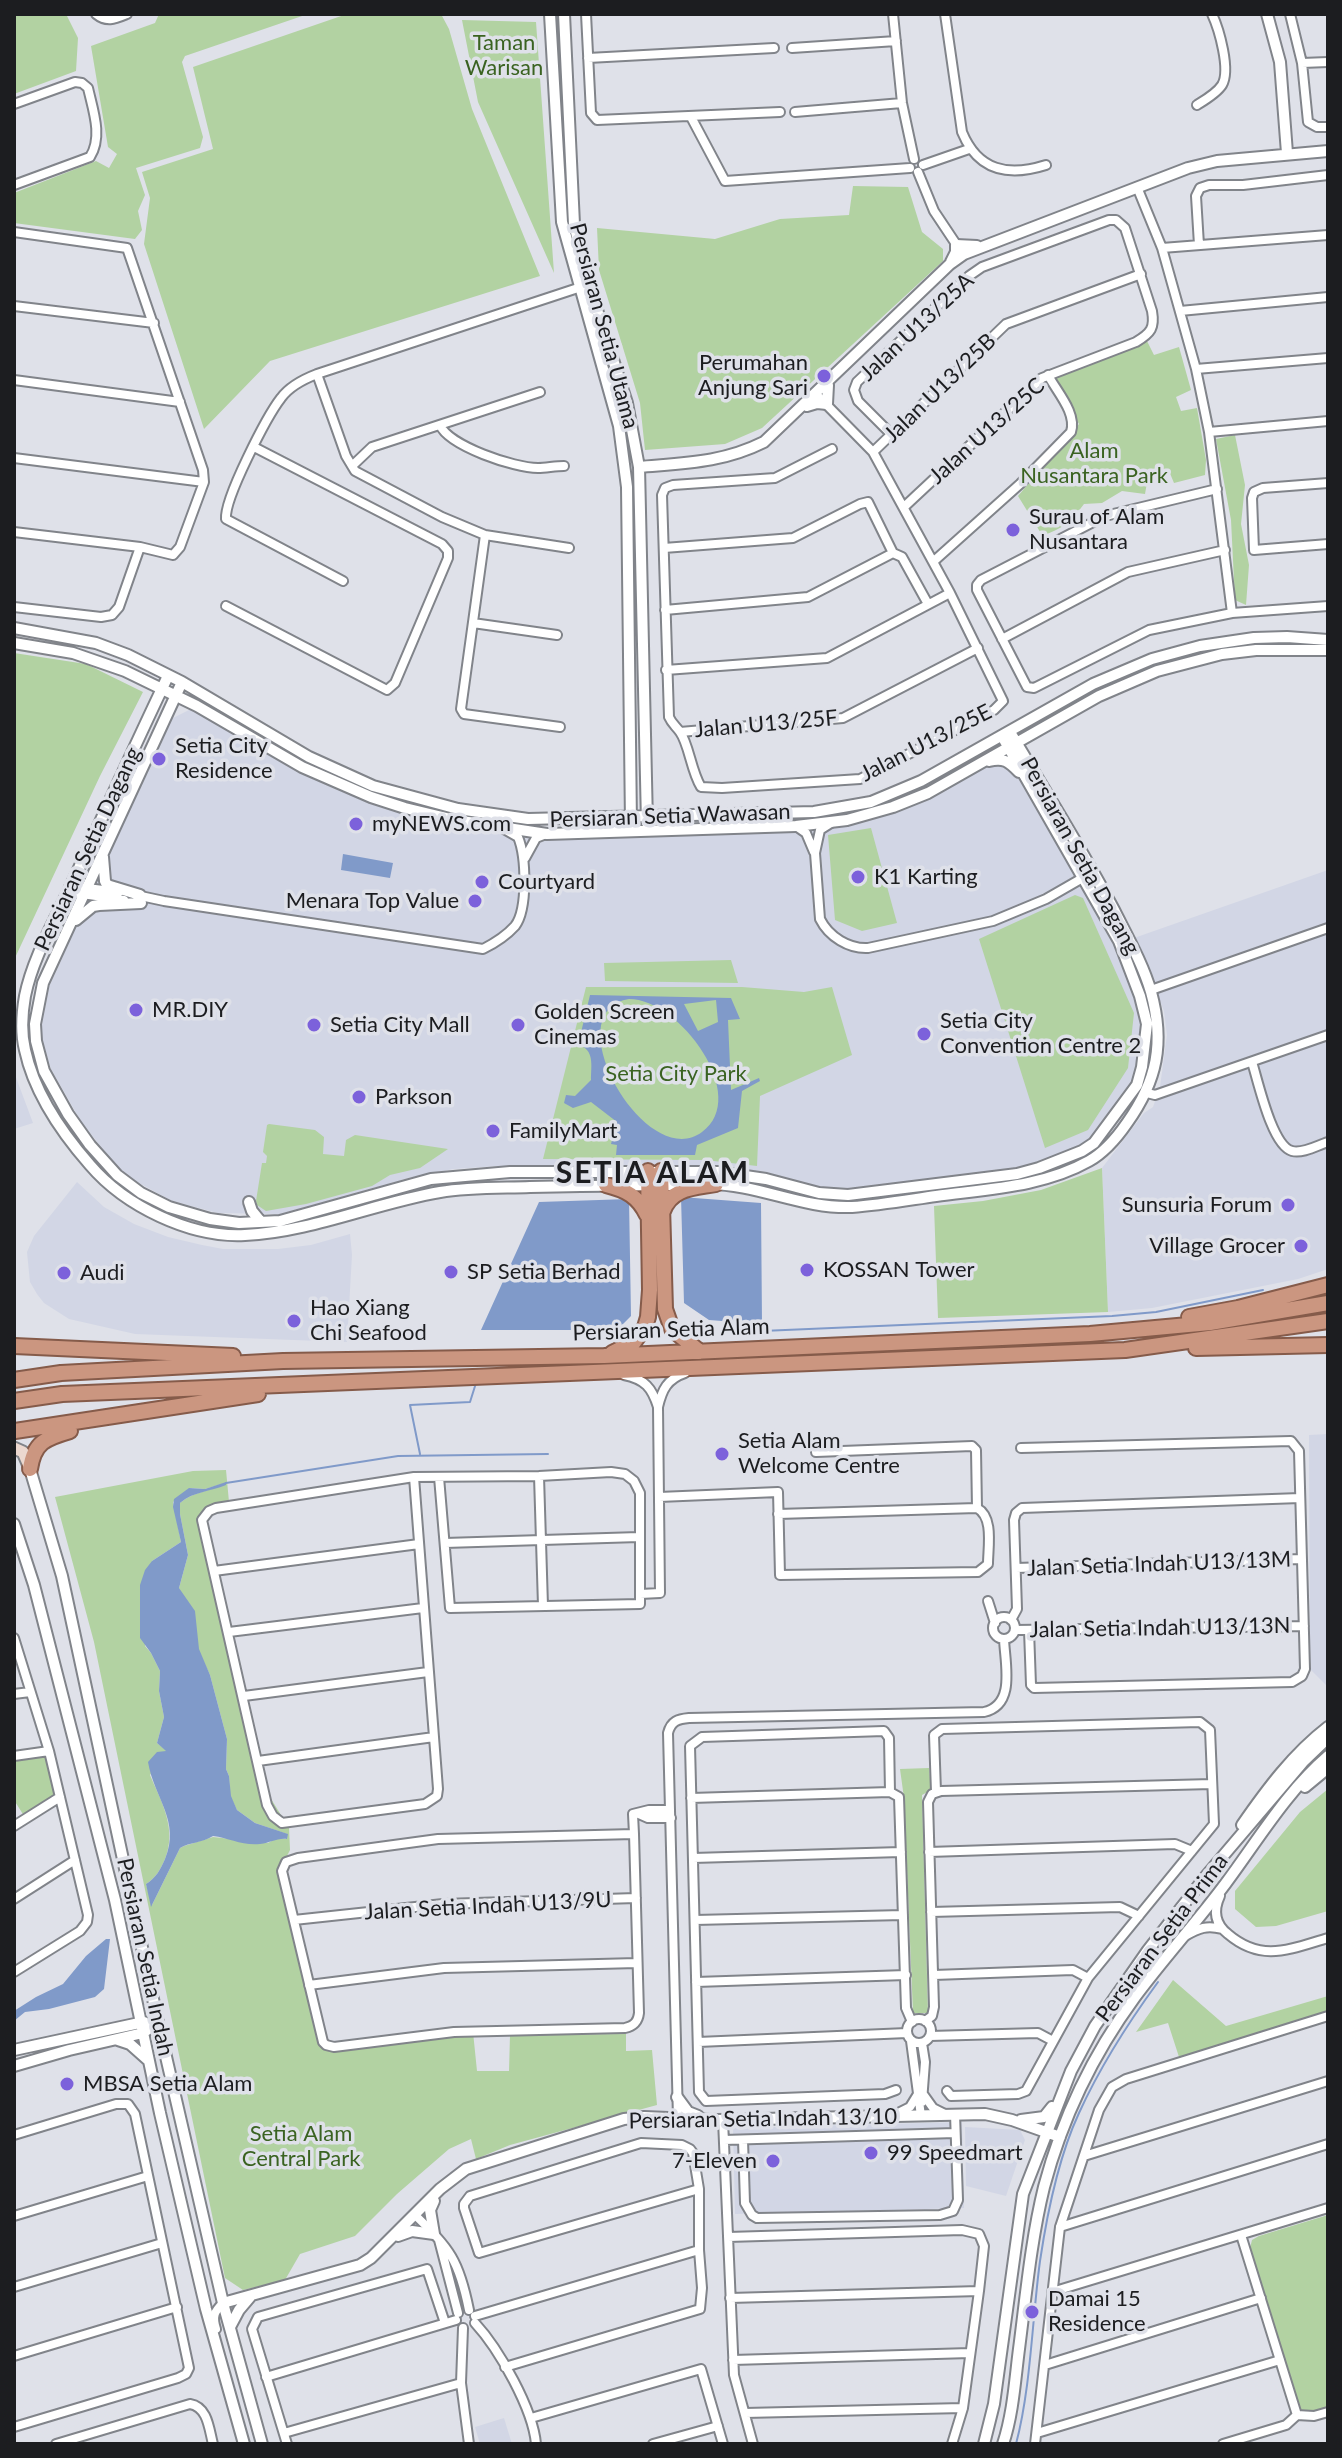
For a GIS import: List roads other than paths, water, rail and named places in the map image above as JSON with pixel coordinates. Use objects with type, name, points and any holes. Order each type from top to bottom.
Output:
[{"type":"highway","points":[[655,1178],[665,1309],[672,1329],[700,1352]]},
{"type":"highway","points":[[604,1364],[634,1342],[645,1327],[656,1217],[672,1195],[716,1184]]},
{"type":"highway","points":[[606,1185],[634,1196],[656,1217]]},
{"type":"highway","points":[[1090,1334],[1238,1308],[1328,1285]]},
{"type":"highway","name":"Persiaran Setia Alam","points":[[14,1401],[62,1394],[345,1383],[604,1364],[700,1352],[1090,1334],[1210,1323],[1328,1303]]},
{"type":"highway","name":"Persiaran Setia Alam","points":[[14,1380],[61,1373],[283,1361],[705,1367],[1125,1350],[1328,1321]]},
{"type":"highway","points":[[14,1337],[107,1349]]},
{"type":"highway","points":[[1125,1350],[1328,1345]]},
{"type":"highway","points":[[14,1346],[283,1361]]},
{"type":"highway","points":[[14,1431],[175,1405],[345,1383]]},
{"type":"highway","points":[[30,1469],[31,1458],[39,1444],[80,1427],[84,1422]]},
{"type":"main road","points":[[14,1448],[23,1452],[30,1469]]},
{"type":"street","points":[[96,14],[112,20],[127,14]]},
{"type":"street","name":"Persiaran Setia Utama","points":[[550,14],[562,222],[627,403],[639,467],[647,830]]},
{"type":"street","name":"Persiaran Setia Utama","points":[[564,14],[574,224],[584,286],[619,426],[627,487],[632,830]]},
{"type":"street","points":[[586,14],[593,117],[602,121],[780,112]]},
{"type":"street","points":[[893,14],[902,103],[916,166],[934,211],[964,254]]},
{"type":"street","points":[[945,14],[962,132],[969,149],[993,167],[1012,172],[1046,165]]},
{"type":"street","points":[[1197,105],[1221,87],[1225,79],[1221,38],[1212,14]]},
{"type":"street","points":[[1267,14],[1280,62],[1287,153]]},
{"type":"street","points":[[1290,14],[1302,63],[1308,122],[1324,127]]},
{"type":"street","points":[[792,48],[896,41]]},
{"type":"street","points":[[588,58],[774,48]]},
{"type":"street","points":[[1302,63],[1328,62]]},
{"type":"street","points":[[14,104],[75,82],[82,83],[88,88],[96,140],[90,157],[14,185]]},
{"type":"street","points":[[795,112],[902,103]]},
{"type":"street","points":[[691,117],[725,181],[916,166],[969,149]]},
{"type":"street","points":[[1286,138],[1304,152]]},
{"type":"street","points":[[1271,155],[1286,138]]},
{"type":"street","points":[[623,446],[639,467],[713,460],[741,454],[764,442],[964,254],[1188,168],[1217,161],[1328,151]]},
{"type":"street","points":[[1199,245],[1196,196],[1200,188],[1328,175]]},
{"type":"street","points":[[1137,187],[1162,248],[1196,369],[1209,432],[1232,613]]},
{"type":"street","name":"Jalan U13/25A","points":[[891,434],[858,401],[854,390],[857,382],[974,272],[1109,220],[1116,220],[1125,228],[1141,274]]},
{"type":"street","points":[[14,232],[127,248],[203,470],[204,482],[180,547],[173,555],[140,547],[14,532]]},
{"type":"street","points":[[1162,248],[1328,235]]},
{"type":"street","points":[[956,245],[982,246]]},
{"type":"street","points":[[950,264],[956,245]]},
{"type":"street","name":"Jalan U13/25C","points":[[904,507],[1048,375],[1150,334],[1154,324],[1141,274]]},
{"type":"street","name":"Jalan U13/25B","points":[[873,452],[1006,324],[1141,274]]},
{"type":"street","points":[[343,581],[226,519],[226,509],[238,478],[282,396],[304,379],[317,374],[584,286]]},
{"type":"street","points":[[1180,311],[1328,297]]},
{"type":"street","points":[[14,306],[154,323]]},
{"type":"street","points":[[1196,369],[1328,358]]},
{"type":"street","points":[[317,374],[346,456],[355,471],[485,535],[569,548]]},
{"type":"street","points":[[934,561],[1020,484],[1071,432],[1074,423],[1070,413],[1048,375]]},
{"type":"street","points":[[14,380],[180,402]]},
{"type":"street","points":[[827,404],[829,382]]},
{"type":"street","points":[[352,466],[372,447],[540,392]]},
{"type":"street","points":[[816,394],[873,452],[978,648]]},
{"type":"street","points":[[801,408],[817,403],[827,404]]},
{"type":"street","points":[[1209,432],[1328,421]]},
{"type":"street","points":[[440,425],[449,437],[504,463],[536,468],[564,466]]},
{"type":"street","points":[[226,606],[387,690],[395,683],[448,558],[448,551],[442,544],[254,447]]},
{"type":"street","points":[[636,449],[654,465]]},
{"type":"street","points":[[680,732],[669,717],[666,670],[662,495],[665,488],[775,478],[832,449]]},
{"type":"street","points":[[14,458],[204,482]]},
{"type":"street","points":[[639,487],[654,465]]},
{"type":"street","points":[[627,487],[639,467]]},
{"type":"street","points":[[1328,483],[1263,488],[1254,492],[1252,498],[1254,550],[1328,544]]},
{"type":"street","points":[[1217,489],[1105,516],[981,580],[977,590],[1025,685],[1031,689],[1149,630],[1232,613],[1328,606]]},
{"type":"street","points":[[664,548],[793,538],[868,502],[893,553],[902,557],[928,604]]},
{"type":"street","points":[[485,535],[461,709],[464,714],[560,727]]},
{"type":"street","points":[[14,607],[101,617],[112,615],[119,607],[140,547]]},
{"type":"street","points":[[1002,639],[1128,572],[1225,550]]},
{"type":"street","points":[[665,610],[808,597],[893,553]]},
{"type":"street","points":[[666,670],[827,658],[950,593]]},
{"type":"street","points":[[473,623],[557,635]]},
{"type":"street","name":"Persiaran Setia Wawasan","points":[[14,628],[109,647],[182,682],[309,757],[373,786],[458,809],[528,819],[814,812],[871,802],[921,781],[1093,684],[1152,659],[1222,641],[1287,637],[1328,640]]},
{"type":"street","name":"Persiaran Setia Wawasan","points":[[14,643],[85,657],[125,671],[197,706],[302,767],[371,797],[405,808],[503,829],[547,834],[831,823],[893,807],[928,793],[1135,679],[1204,658],[1256,650],[1328,650]]},
{"type":"street","name":"Jalan U13/25E","points":[[680,732],[701,787],[860,779],[994,710],[1003,701],[978,648]]},
{"type":"street","name":"Jalan U13/25F","points":[[680,732],[843,718],[978,648]]},
{"type":"street","name":"Persiaran Setia Dagang","points":[[168,676],[42,949],[25,997],[25,1049],[34,1079],[56,1120],[82,1157],[116,1191],[138,1206],[170,1221],[197,1229],[245,1235],[306,1225],[442,1191],[606,1185],[718,1172],[766,1179],[819,1193],[848,1195],[1017,1174],[1068,1157],[1094,1143],[1137,1085],[1147,1024],[1119,941],[1034,779]]},
{"type":"street","name":"Persiaran Setia Dagang","points":[[182,682],[43,983],[35,1024],[36,1041],[44,1071],[68,1114],[117,1175],[141,1193],[169,1207],[210,1219],[239,1223],[295,1217],[431,1179],[510,1172],[655,1178],[716,1184],[817,1206],[853,1207],[1022,1185],[1086,1163],[1103,1152],[1147,1093],[1157,1053],[1158,1024],[1151,990],[1099,882],[1006,734]]},
{"type":"street","points":[[150,684],[154,706]]},
{"type":"street","points":[[167,714],[185,706],[197,706]]},
{"type":"street","points":[[1034,779],[1028,744],[1057,720]]},
{"type":"street","points":[[981,763],[1000,758],[1034,779]]},
{"type":"street","points":[[646,800],[668,816]]},
{"type":"street","points":[[613,818],[631,803]]},
{"type":"street","points":[[831,823],[820,830],[815,853],[820,919],[824,928],[850,947],[858,948],[993,921],[1054,895],[1084,878],[1090,865]]},
{"type":"street","points":[[796,826],[806,833],[815,853]]},
{"type":"street","points":[[503,829],[518,837],[525,858]]},
{"type":"street","points":[[69,889],[483,949],[507,933],[519,918],[525,858],[536,838],[547,834]]},
{"type":"street","points":[[103,855],[107,885],[141,899]]},
{"type":"street","points":[[1084,878],[1099,882]]},
{"type":"street","points":[[71,924],[93,906],[141,899]]},
{"type":"street","points":[[1151,990],[1328,928]]},
{"type":"street","points":[[1147,1093],[1155,1095],[1328,1035]]},
{"type":"street","points":[[1252,1062],[1275,1132],[1285,1148],[1296,1152],[1328,1142]]},
{"type":"street","points":[[249,1202],[261,1222]]},
{"type":"street","points":[[210,1219],[239,1215]]},
{"type":"street","points":[[604,1364],[645,1382],[652,1390],[658,1407]]},
{"type":"street","points":[[640,1594],[660,1593],[658,1407],[662,1392],[668,1382],[679,1375],[705,1367]]},
{"type":"street","points":[[1021,1448],[1288,1440],[1295,1444],[1299,1451],[1304,1673],[1292,1682],[1034,1688],[1031,1685],[1029,1630]]},
{"type":"street","points":[[659,1497],[778,1492],[780,1575],[978,1572],[988,1564],[988,1527],[979,1509],[976,1450],[972,1446],[816,1452]]},
{"type":"street","name":"Persiaran Setia Indah","points":[[30,1469],[62,1576],[158,2022],[223,2303],[262,2444]]},
{"type":"street","points":[[414,1477],[437,1796],[425,1804],[282,1823],[273,1816],[267,1805],[202,1520],[209,1511],[414,1477],[625,1474],[634,1481],[640,1493],[640,1604],[450,1608],[439,1477]]},
{"type":"street","points":[[539,1476],[543,1606]]},
{"type":"street","points":[[1011,1620],[1017,1609],[1016,1513],[1022,1508],[1300,1498]]},
{"type":"street","points":[[778,1514],[979,1509]]},
{"type":"street","name":"Persiaran Setia Indah","points":[[14,1524],[34,1585],[115,1900],[149,2061],[223,2376],[244,2444]]},
{"type":"street","points":[[445,1543],[639,1537]]},
{"type":"street","points":[[214,1571],[419,1544]]},
{"type":"street","name":"Jalan Setia Indah U13/13M","points":[[1016,1568],[1302,1559]]},
{"type":"street","points":[[988,1601],[995,1634],[1004,1639],[1013,1636],[1015,1630],[1011,1620]]},
{"type":"street","points":[[229,1632],[423,1608]]},
{"type":"street","points":[[995,1623],[1001,1618],[1011,1620]]},
{"type":"street","name":"Jalan Setia Indah U13/13N","points":[[1015,1630],[1304,1626]]},
{"type":"street","points":[[14,1638],[49,1751],[88,1915],[80,1931],[14,1972]]},
{"type":"street","points":[[678,2118],[668,1733],[674,1721],[689,1718],[993,1710],[1003,1699],[1006,1689],[1004,1639]]},
{"type":"street","points":[[244,1696],[428,1672]]},
{"type":"street","points":[[14,1694],[30,1692]]},
{"type":"street","points":[[938,1791],[934,1735],[942,1729],[1200,1722],[1210,1730],[1214,1824],[1088,1978],[1028,2088],[1018,2094],[951,2096],[947,2091]]},
{"type":"street","points":[[1206,1876],[1265,1792],[1304,1748],[1328,1727]]},
{"type":"street","points":[[888,1792],[889,1738],[884,1731],[702,1737],[693,1741],[690,1750],[699,2092],[706,2101],[715,2101],[885,2094],[896,2090]]},
{"type":"street","points":[[258,1761],[434,1737]]},
{"type":"street","name":"Persiaran Setia Prima","points":[[984,2444],[994,2404],[1023,2194],[1063,2091],[1095,2026],[1148,1950],[1206,1876],[1303,1762],[1328,1738]]},
{"type":"street","points":[[14,1756],[49,1751]]},
{"type":"street","name":"Persiaran Setia Prima","points":[[1003,2444],[1044,2187],[1060,2137],[1085,2080],[1135,1998],[1284,1805],[1328,1756]]},
{"type":"street","points":[[1284,1805],[1328,1768]]},
{"type":"street","points":[[921,2116],[908,2027],[912,2022],[925,2021],[932,2016],[934,1975],[929,1797],[938,1791],[1212,1784]]},
{"type":"street","points":[[691,1798],[888,1792],[899,1797],[906,2008],[912,2022]]},
{"type":"street","points":[[14,1826],[60,1797]]},
{"type":"street","points":[[634,1834],[438,1839],[286,1862],[282,1871],[323,2042],[334,2047],[454,2032],[625,2028],[632,2025],[638,2019],[636,1898],[634,1834],[633,1814],[649,1810],[670,1814]]},
{"type":"street","points":[[929,1852],[1175,1844],[1192,1851]]},
{"type":"street","points":[[693,1858],[901,1852]]},
{"type":"street","points":[[14,1899],[75,1860]]},
{"type":"street","points":[[1222,1929],[1215,1912],[1225,1884]]},
{"type":"street","name":"Jalan Setia Indah U13/9U","points":[[294,1920],[443,1904],[636,1898]]},
{"type":"street","points":[[931,1912],[1120,1907],[1139,1916]]},
{"type":"street","points":[[695,1920],[903,1915]]},
{"type":"street","points":[[1185,1936],[1210,1926],[1222,1929],[1249,1949],[1264,1952],[1284,1951],[1328,1938]]},
{"type":"street","points":[[1316,1941],[1328,1947]]},
{"type":"street","points":[[309,1985],[444,1968],[637,1963]]},
{"type":"street","points":[[934,1975],[1073,1970],[1088,1978]]},
{"type":"street","points":[[696,1982],[906,1975]]},
{"type":"street","points":[[114,2034],[134,2009],[136,2000]]},
{"type":"street","points":[[1035,2444],[1060,2227],[1099,2110],[1112,2087],[1126,2079],[1328,2016]]},
{"type":"street","points":[[14,2066],[114,2034],[140,2021],[158,2022]]},
{"type":"street","points":[[925,2021],[931,2029],[930,2036]]},
{"type":"street","points":[[14,2050],[114,2034],[143,2033],[158,2022]]},
{"type":"street","points":[[922,2043],[930,2036],[1038,2033],[1053,2041]]},
{"type":"street","points":[[114,2034],[149,2061]]},
{"type":"street","points":[[698,2042],[909,2037],[922,2043]]},
{"type":"street","points":[[889,2116],[910,2107],[920,2094],[925,2062],[922,2043]]},
{"type":"street","points":[[1084,2156],[1328,2081]]},
{"type":"street","points":[[1012,2119],[1044,2117],[1063,2091]]},
{"type":"street","points":[[743,2140],[745,2203],[757,2218],[948,2214],[958,2200],[955,2133],[950,2114],[929,2104],[920,2094]]},
{"type":"street","points":[[644,2117],[671,2110],[677,2097]]},
{"type":"street","points":[[677,2097],[688,2112],[720,2120],[724,2140],[734,2375],[753,2444]]},
{"type":"street","points":[[14,2135],[116,2104],[128,2104],[135,2114],[189,2368],[186,2374],[178,2378],[14,2427]]},
{"type":"street","name":"Persiaran Setia Indah 13/10","points":[[223,2303],[360,2265],[389,2241],[440,2189],[466,2169],[624,2119],[985,2114],[1012,2119],[1060,2137]]},
{"type":"street","points":[[1012,2119],[1026,2129],[1035,2142],[1032,2170]]},
{"type":"street","points":[[724,2140],[955,2133]]},
{"type":"street","points":[[505,2367],[700,2309],[699,2189],[693,2153],[687,2146],[641,2143],[474,2194],[464,2208],[479,2253],[699,2189]]},
{"type":"street","points":[[1060,2227],[1328,2144]]},
{"type":"street","points":[[14,2216],[148,2176]]},
{"type":"street","points":[[440,2189],[430,2210],[457,2316],[463,2328],[461,2383],[468,2444]]},
{"type":"street","points":[[1052,2292],[1328,2208]]},
{"type":"street","points":[[415,2215],[445,2244],[456,2261],[473,2316],[505,2367],[531,2418],[536,2444]]},
{"type":"street","points":[[728,2237],[962,2230],[979,2234],[984,2246],[979,2291],[963,2408],[952,2444]]},
{"type":"street","points":[[389,2241],[412,2231],[436,2237]]},
{"type":"street","points":[[1241,2235],[1297,2415]]},
{"type":"street","points":[[14,2287],[162,2243]]},
{"type":"street","points":[[473,2316],[699,2250]]},
{"type":"street","points":[[287,2444],[252,2329],[258,2317],[427,2269],[445,2323]]},
{"type":"street","points":[[218,2280],[232,2293],[251,2296]]},
{"type":"street","points":[[730,2298],[979,2291]]},
{"type":"street","points":[[230,2328],[251,2296]]},
{"type":"street","points":[[1045,2365],[1261,2298]]},
{"type":"street","points":[[223,2303],[213,2320],[225,2364],[223,2376]]},
{"type":"street","points":[[14,2356],[177,2307]]},
{"type":"street","points":[[266,2377],[445,2323],[463,2309],[473,2316]]},
{"type":"street","points":[[463,2328],[468,2328],[473,2316]]},
{"type":"street","points":[[733,2360],[970,2353]]},
{"type":"street","points":[[1037,2433],[1280,2360]]},
{"type":"street","points":[[531,2418],[701,2369],[723,2444]]},
{"type":"street","points":[[284,2433],[461,2383]]},
{"type":"street","points":[[56,2444],[190,2404],[200,2407],[205,2414],[213,2444]]},
{"type":"street","points":[[745,2413],[963,2408]]},
{"type":"street","points":[[1223,2444],[1286,2425],[1297,2415],[1314,2416],[1328,2412]]},
{"type":"street","points":[[653,2444],[718,2426]]},
{"type":"water","points":[[343,854],[393,863],[390,878],[341,870]]},
{"type":"water","points":[[590,995],[731,998],[740,1019],[728,1020],[731,1090],[759,1078],[760,1081],[742,1091],[738,1128],[697,1145],[695,1155],[616,1155],[617,1145],[611,1144],[617,1122],[591,1102],[573,1108],[564,1103],[566,1095],[575,1096],[591,1080],[590,1054],[578,1045]],"holes":[[[629,999],[649,1003],[669,1015],[703,1052],[714,1075],[718,1096],[715,1116],[702,1132],[680,1139],[656,1131],[634,1112],[616,1086],[604,1057],[600,1031],[608,1010]],[[716,1000],[718,1022],[698,1031],[684,1004]]]},
{"type":"water","points":[[681,1197],[761,1203],[762,1324],[709,1320],[684,1303]]},
{"type":"water","points":[[629,1199],[631,1316],[617,1330],[481,1330],[539,1202]]},
{"type":"water","points":[[226,1482],[226,1485],[196,1494],[180,1503],[188,1555],[179,1588],[195,1611],[199,1649],[210,1675],[227,1739],[226,1769],[237,1810],[255,1823],[288,1834],[287,1839],[254,1844],[213,1836],[180,1848],[151,1907],[146,1884],[163,1863],[170,1833],[148,1762],[157,1752],[166,1751],[157,1743],[164,1717],[159,1691],[160,1671],[140,1638],[140,1585],[152,1561],[181,1542],[174,1499],[189,1488],[205,1489]]},
{"type":"water","points":[[110,1939],[104,1989],[95,1997],[25,2012],[14,2021],[14,2011],[63,1984],[86,1956]]},
{"type":"waterway","points":[[751,1322],[762,1331],[1112,1316],[1156,1312],[1263,1290]]},
{"type":"waterway","points":[[420,1454],[410,1405],[470,1402],[476,1383]]},
{"type":"waterway","points":[[226,1483],[398,1456],[548,1454]]},
{"type":"waterway","points":[[1016,2444],[1028,2377],[1043,2243],[1065,2148],[1105,2062],[1158,1982]]},
{"type":"place","name":"Perumahan Anjung Sari","points":[[824,376]]},
{"type":"place","name":"Surau of Alam Nusantara","points":[[1013,530]]},
{"type":"place","name":"Setia City Residence","points":[[159,759]]},
{"type":"place","name":"myNEWS.com","points":[[356,824]]},
{"type":"place","name":"K1 Karting","points":[[858,877]]},
{"type":"place","name":"Courtyard","points":[[482,882]]},
{"type":"place","name":"Menara Top Value","points":[[475,901]]},
{"type":"place","name":"MR.DIY","points":[[136,1010]]},
{"type":"place","name":"Setia City Mall","points":[[314,1025]]},
{"type":"place","name":"Golden Screen Cinemas","points":[[518,1025]]},
{"type":"place","name":"Setia City Convention Centre 2","points":[[924,1034]]},
{"type":"place","name":"Parkson","points":[[359,1097]]},
{"type":"place","name":"FamilyMart","points":[[493,1131]]},
{"type":"place","name":"Sunsuria Forum","points":[[1288,1205]]},
{"type":"place","name":"Village Grocer","points":[[1301,1246]]},
{"type":"place","name":"KOSSAN Tower","points":[[807,1270]]},
{"type":"place","name":"SP Setia Berhad","points":[[451,1272]]},
{"type":"place","name":"Audi","points":[[64,1273]]},
{"type":"place","name":"Hao Xiang Chi Seafood","points":[[294,1321]]},
{"type":"place","name":"Setia Alam Welcome Centre","points":[[722,1454]]},
{"type":"place","name":"MBSA Setia Alam","points":[[67,2084]]},
{"type":"place","name":"99 Speedmart","points":[[871,2153]]},
{"type":"place","name":"7-Eleven","points":[[773,2161]]},
{"type":"place","name":"Damai 15 Residence","points":[[1032,2312]]},
{"type":"district","name":"SETIA ALAM","points":[[653,1173]]},
{"type":"park label","name":"Taman Warisan","points":[[504,56]]},
{"type":"park label","name":"Alam Nusantara Park","points":[[1094,464]]},
{"type":"park label","name":"Setia City Park","points":[[676,1074]]},
{"type":"park label","name":"Setia Alam Central Park","points":[[301,2146]]}]
